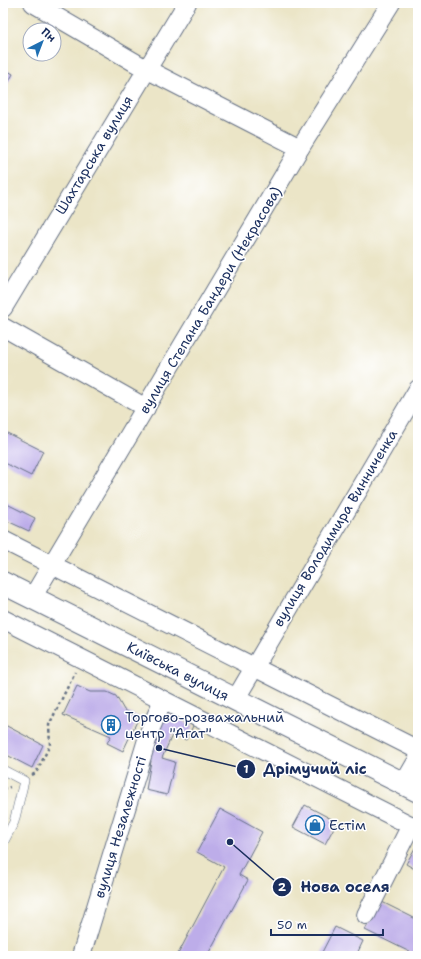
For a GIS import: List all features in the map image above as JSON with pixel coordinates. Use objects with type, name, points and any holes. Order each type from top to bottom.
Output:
[{"type":"main road","name":"Київська вулиця","points":[[3,583],[411,787]]},
{"type":"street","points":[[32,3],[146,69],[300,148]]},
{"type":"street","name":"Шахтарська вулиця","points":[[3,308],[187,3]]},
{"type":"street","name":"вулиця Степана Бандери (Некрасова)","points":[[32,598],[53,566],[300,148],[391,3]]},
{"type":"street","points":[[3,326],[146,408]]},
{"type":"street","name":"вулиця Володимира Винниченка","points":[[235,700],[418,389]]},
{"type":"street","points":[[3,540],[253,668],[418,750]]},
{"type":"street","points":[[3,619],[414,827],[366,915]]},
{"type":"street","name":"вулиця Незалежності","points":[[81,956],[150,730],[163,700]]},
{"type":"street","points":[[411,787],[418,759]]},
{"type":"lane","points":[[3,770],[24,782],[14,822],[3,843]]},
{"type":"path","points":[[3,789],[24,782],[36,773],[50,745],[49,725],[82,658]]},
{"type":"building","points":[[3,68],[13,74],[3,92]]},
{"type":"building","points":[[3,431],[43,451],[31,476],[3,462]]},
{"type":"building","points":[[3,502],[35,518],[29,531],[3,519]]},
{"type":"building","name":"Торгово-розважальний центр \"Агат\"","points":[[77,686],[90,692],[107,692],[116,696],[124,710],[139,717],[123,751],[107,743],[111,736],[63,715]]},
{"type":"building","points":[[169,713],[193,726],[186,740],[173,733],[162,758],[175,762],[167,795],[146,790],[151,761],[148,756],[160,724]]},
{"type":"building","points":[[3,724],[43,745],[32,768],[3,753]]},
{"type":"building","name":"Естім","points":[[305,805],[337,822],[325,844],[293,827]]},
{"type":"building","points":[[220,809],[262,832],[239,875],[248,880],[207,956],[177,956],[224,867],[197,852]]},
{"type":"building","points":[[415,848],[418,849],[418,871],[406,864]]},
{"type":"building","points":[[380,901],[418,920],[418,956],[365,930]]},
{"type":"building","points":[[335,927],[363,941],[356,956],[320,956]]},
{"type":"place","name":"Торгово-розважальний центр \"Агат\"","points":[[111,725]]},
{"type":"place","name":"Дрімучий ліс","points":[[159,748]]},
{"type":"place","name":"Естім","points":[[315,825]]},
{"type":"place","name":"Нова оселя","points":[[230,842]]}]
